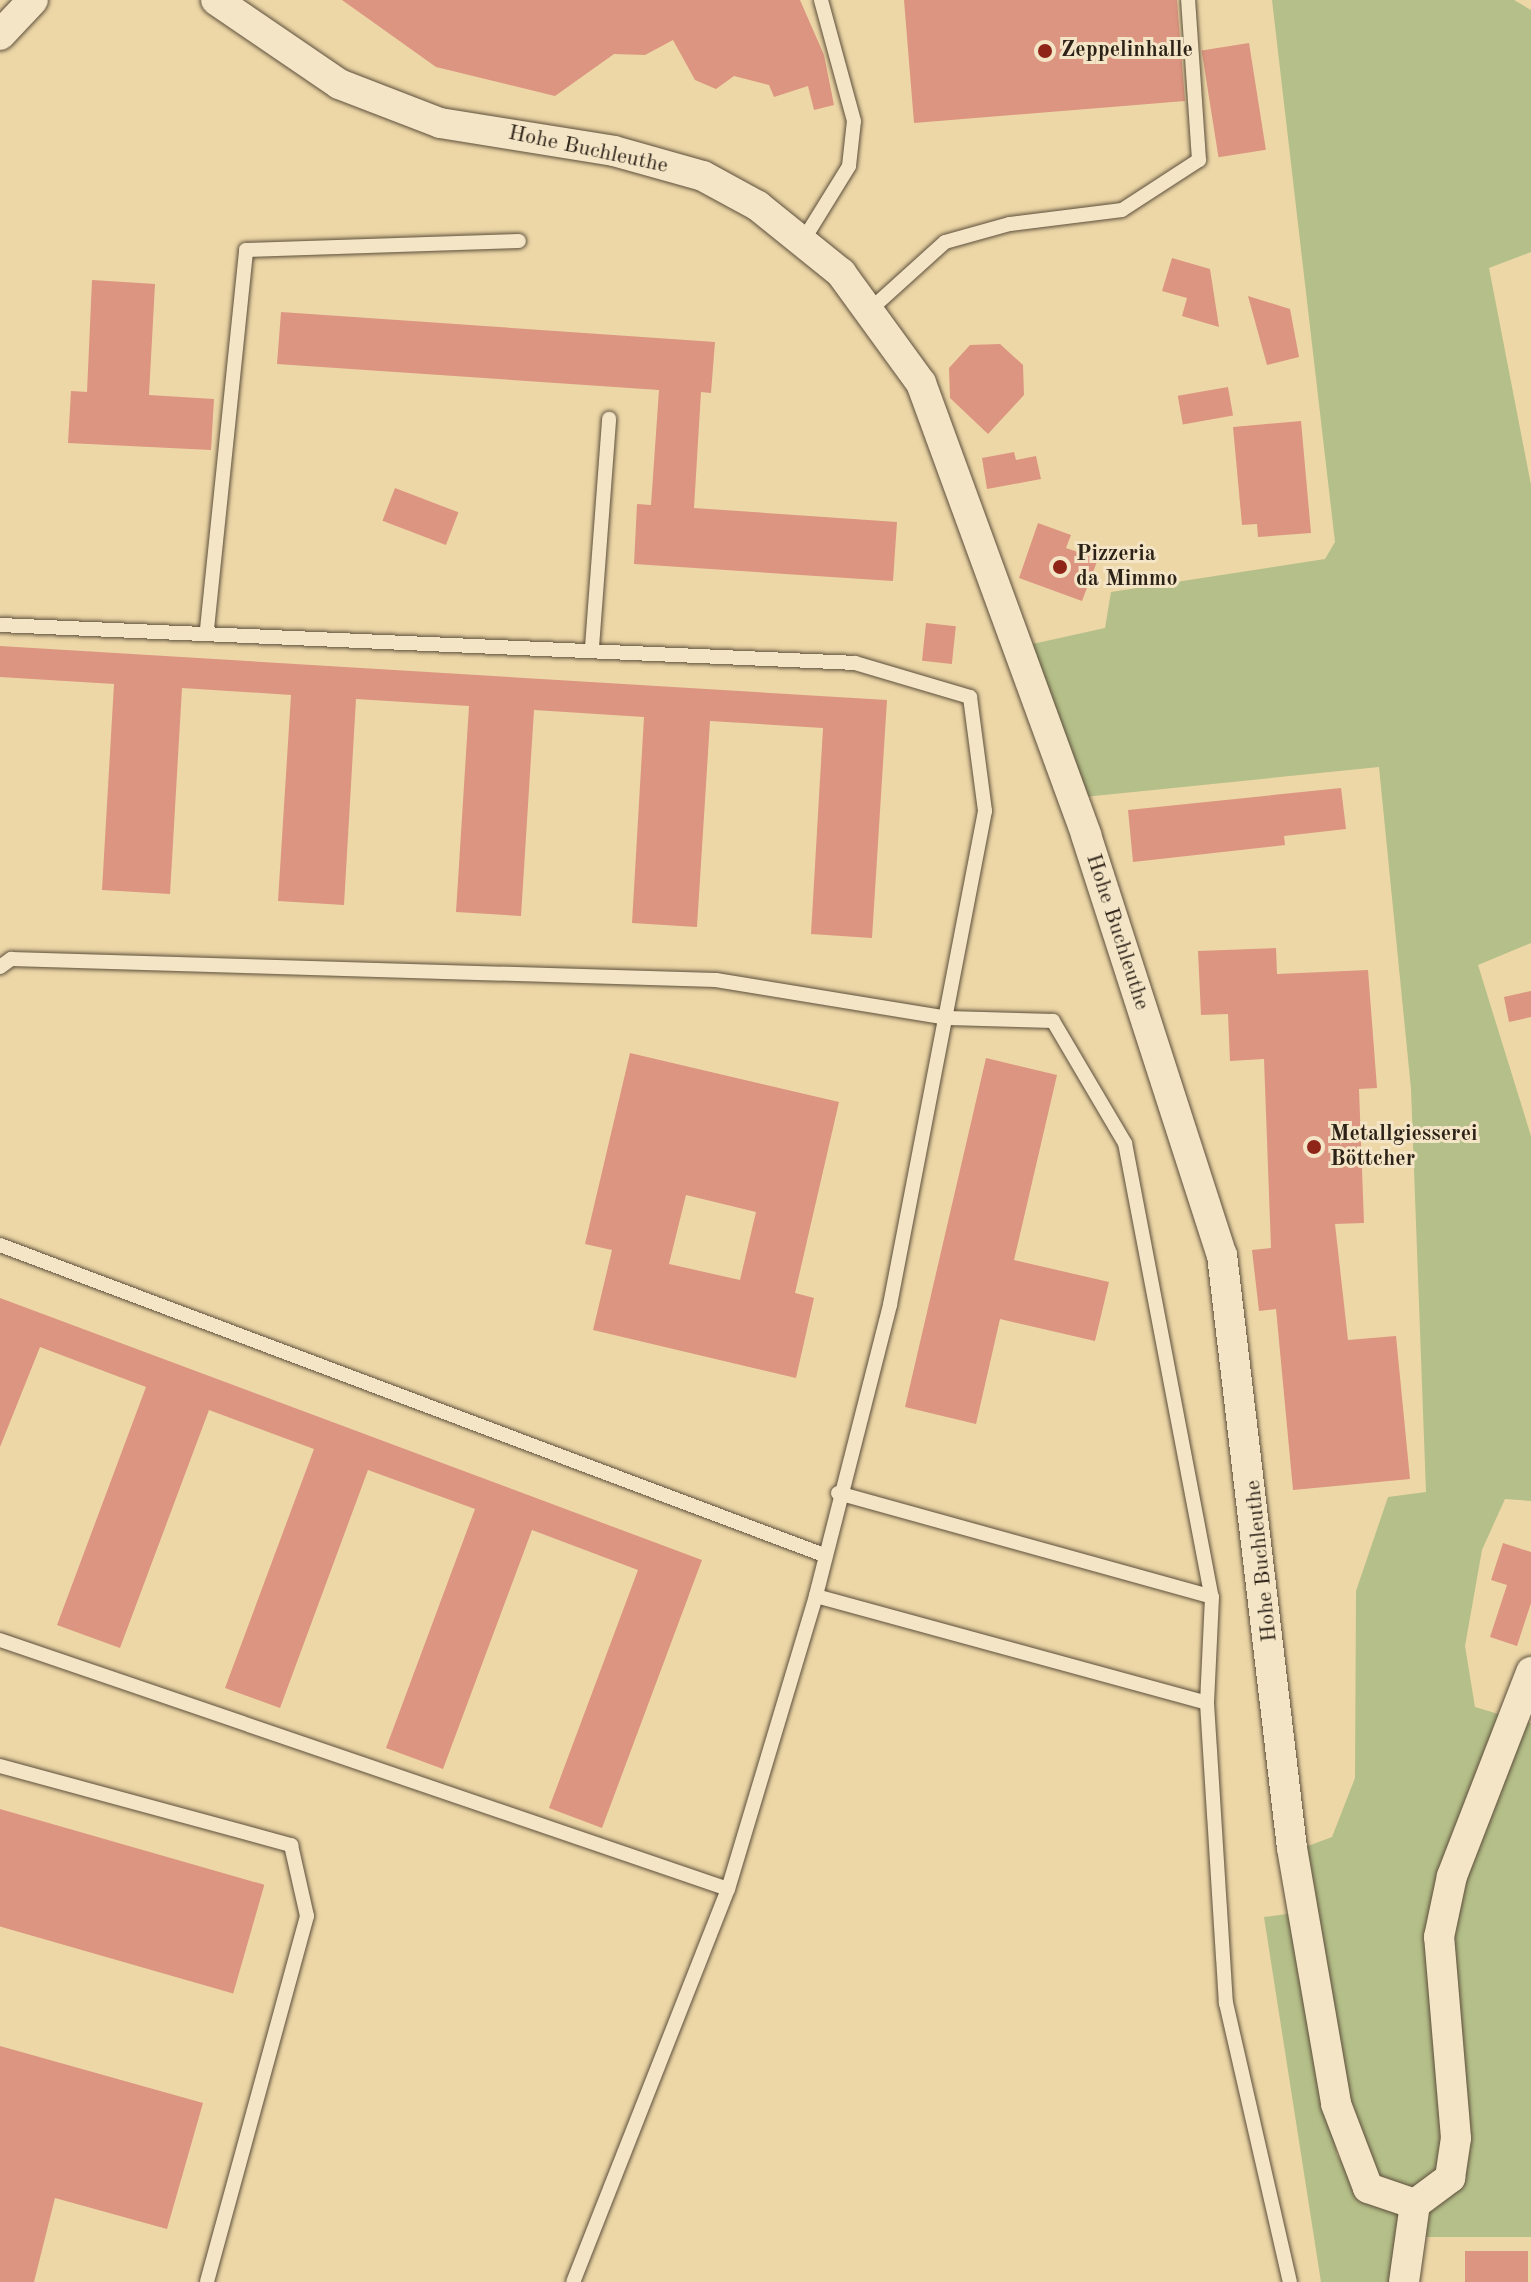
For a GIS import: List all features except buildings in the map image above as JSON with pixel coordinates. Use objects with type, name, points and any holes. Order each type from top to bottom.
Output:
[{"type":"street","points":[[0,35],[33,0]]},
{"type":"street","name":"Hohe Buchleuthe","points":[[216,0],[339,84],[440,123],[614,151],[703,176],[804,239],[872,308],[921,383],[966,495],[1222,1255],[1292,1848],[1336,2104],[1368,2188],[1415,2204]]},
{"type":"street","points":[[1404,2282],[1415,2204],[1450,2178],[1456,2138],[1439,1937],[1452,1876],[1531,1672]]},
{"type":"lane","points":[[804,239],[849,166],[854,121],[821,0]]},
{"type":"lane","points":[[872,308],[945,242],[1010,224],[1122,210],[1199,160],[1188,0]]},
{"type":"lane","points":[[207,629],[246,250],[519,241]]},
{"type":"lane","points":[[592,647],[609,419]]},
{"type":"lane","points":[[0,625],[207,629],[855,663],[970,697],[985,811],[948,1018],[890,1305],[838,1493],[816,1596],[728,1889],[573,2282]]},
{"type":"lane","points":[[0,967],[11,959],[716,980],[948,1018],[1053,1021],[1125,1143],[1212,1597],[1207,1703],[1226,2003],[1290,2282]]},
{"type":"lane","points":[[0,1245],[824,1555]]},
{"type":"lane","points":[[838,1493],[1212,1597]]},
{"type":"lane","points":[[816,1596],[1207,1703]]},
{"type":"lane","points":[[0,1640],[728,1889]]},
{"type":"lane","points":[[0,1766],[291,1845],[307,1916],[207,2282]]},
{"type":"green space","points":[[1272,0],[1514,0],[1531,10],[1531,252],[1489,268],[1531,485],[1531,943],[1478,965],[1531,1136],[1531,1501],[1505,1499],[1482,1550],[1465,1646],[1475,1707],[1505,1716],[1445,1874],[1449,2142],[1440,2172],[1414,2192],[1376,2181],[1359,2154],[1305,1847],[1332,1837],[1355,1778],[1356,1591],[1388,1497],[1426,1492],[1411,1089],[1379,767],[1084,797],[1028,645],[1105,628],[1111,592],[1325,559],[1335,542]]},
{"type":"green space","points":[[1520,1720],[1531,1723],[1531,2237],[1424,2237],[1425,2211],[1461,2183],[1450,1984],[1457,1880]]},
{"type":"green space","points":[[1295,1913],[1337,2155],[1363,2195],[1406,2213],[1397,2282],[1321,2282],[1264,1917]]},
{"type":"place","name":"Zeppelinhalle","points":[[1045,51]]},
{"type":"place","name":"Pizzeria da Mimmo","points":[[1060,567]]},
{"type":"place","name":"Metallgiesserei Böttcher","points":[[1314,1147]]}]
